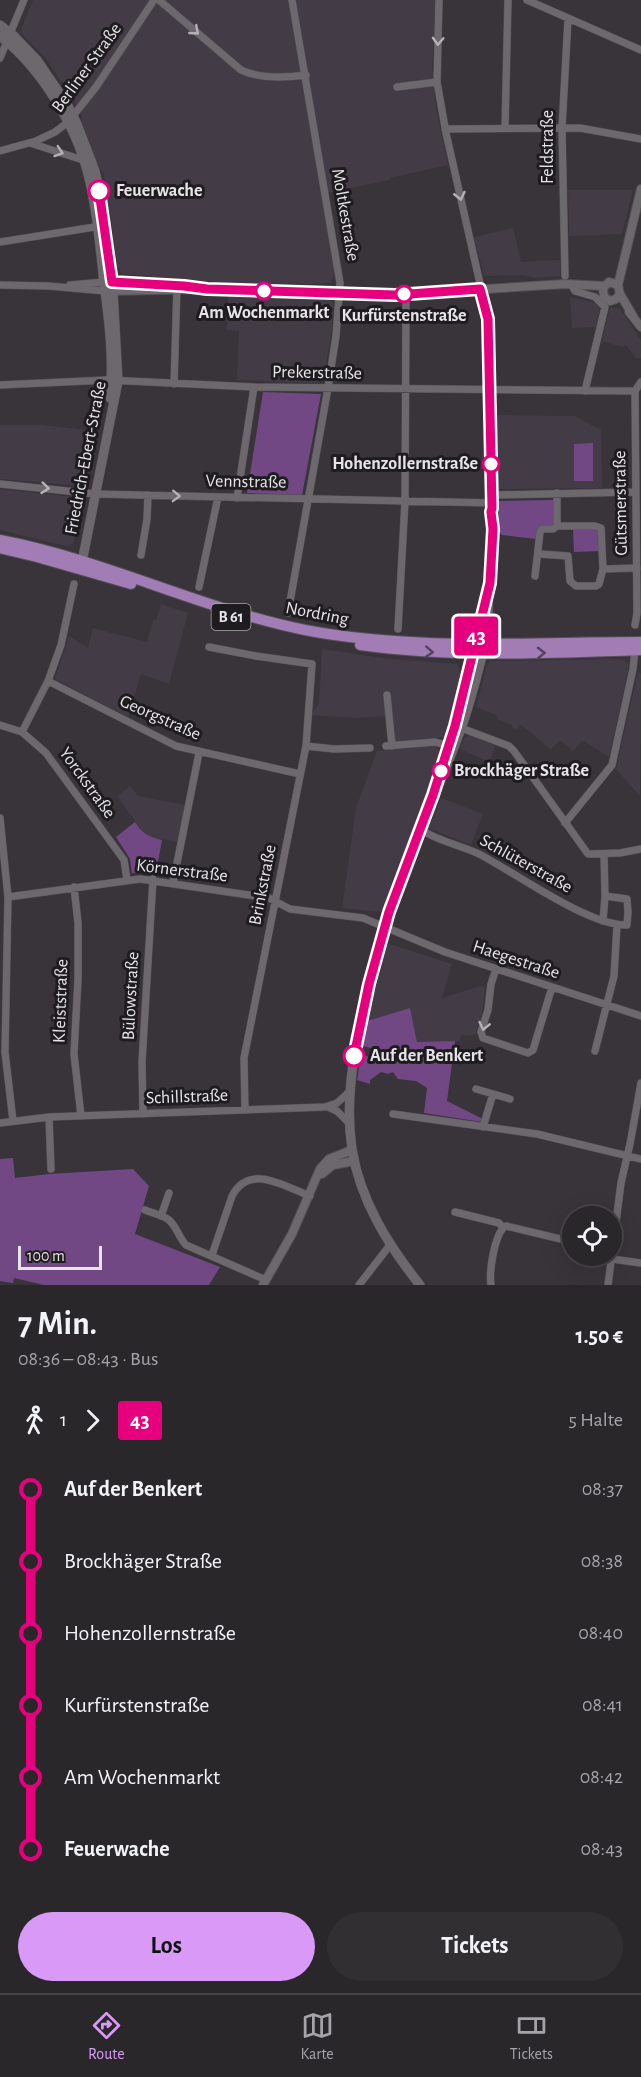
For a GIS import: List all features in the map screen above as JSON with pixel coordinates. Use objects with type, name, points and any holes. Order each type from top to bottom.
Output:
[{"type":"main road","name":"Friedrich-Ebert-Straße","points":[[0,25],[6,37],[71,119],[95,171],[108,286],[115,380],[79,564]]},
{"type":"main road","name":"Friedrich-Ebert-Straße","points":[[71,119],[92,189],[100,227]]},
{"type":"main road","name":"Nordring","points":[[0,540],[79,564],[234,618],[302,635],[386,649],[639,648]]},
{"type":"main road","name":"Nordring","points":[[0,548],[79,564]]},
{"type":"main road","points":[[420,1285],[380,1228],[360,1183],[352,1150],[349,1092],[360,1026],[385,926],[420,829],[461,728],[478,648]]},
{"type":"street","points":[[0,57],[6,37],[24,0]]},
{"type":"street","name":"Berliner Straße","points":[[0,151],[30,143],[55,132],[71,119],[96,87],[154,0]]},
{"type":"street","points":[[159,0],[241,70],[275,77],[306,75]]},
{"type":"street","name":"Moltkestraße","points":[[288,613],[328,388],[340,293],[339,269],[292,0]]},
{"type":"street","points":[[439,0],[437,82],[445,129],[488,319],[493,529],[491,602],[478,648]]},
{"type":"street","points":[[505,128],[508,0]]},
{"type":"street","points":[[527,0],[641,50]]},
{"type":"street","name":"Feldstraße","points":[[568,19],[562,128],[570,281]]},
{"type":"street","points":[[397,87],[437,82]]},
{"type":"street","points":[[445,129],[580,128],[641,139]]},
{"type":"street","points":[[30,143],[84,160]]},
{"type":"street","points":[[612,289],[641,189]]},
{"type":"street","points":[[0,242],[100,227]]},
{"type":"street","points":[[570,281],[575,291],[595,297],[605,307],[585,391]]},
{"type":"street","points":[[0,285],[406,294],[570,281],[612,289],[641,327]]},
{"type":"street","points":[[172,384],[177,288]]},
{"type":"street","points":[[398,629],[405,501],[406,302]]},
{"type":"street","name":"Prekerstraße","points":[[0,385],[115,380],[254,387],[635,392]]},
{"type":"street","points":[[635,392],[641,382]]},
{"type":"street","points":[[237,498],[254,387]]},
{"type":"street","name":"Gütsmerstraße","points":[[634,625],[637,613],[639,525],[636,492],[635,392]]},
{"type":"street","name":"Vennstraße","points":[[0,484],[93,494],[405,501],[492,502],[557,494],[636,492]]},
{"type":"street","points":[[557,494],[557,526]]},
{"type":"street","points":[[141,555],[148,495]]},
{"type":"street","points":[[199,587],[218,497]]},
{"type":"street","points":[[535,576],[536,557],[539,554],[542,529],[553,529],[557,526],[601,528],[603,568],[599,584],[596,586],[576,586],[570,581],[568,556],[539,554]]},
{"type":"street","points":[[603,568],[637,568]]},
{"type":"street","points":[[22,732],[48,681],[61,645],[74,584]]},
{"type":"street","name":"Brinkstraße","points":[[209,647],[312,664],[306,746],[244,1058],[245,1110]]},
{"type":"street","points":[[565,823],[612,765],[639,648]]},
{"type":"street","name":"Georgstraße","points":[[48,681],[169,742],[199,753],[300,774]]},
{"type":"street","points":[[387,695],[389,746],[435,742],[454,747]]},
{"type":"street","name":"Yorckstraße","points":[[0,725],[22,732],[46,753],[124,860],[127,880]]},
{"type":"street","points":[[461,728],[508,746],[514,751],[585,852],[592,855],[641,849]]},
{"type":"street","points":[[306,746],[333,749],[370,748]]},
{"type":"street","points":[[173,883],[199,753]]},
{"type":"street","points":[[0,818],[8,897],[3,1061],[13,1121]]},
{"type":"street","name":"Schlüterstraße","points":[[420,829],[481,855],[561,901],[617,926]]},
{"type":"street","points":[[603,921],[604,854]]},
{"type":"street","name":"Körnerstraße","points":[[8,897],[127,880],[153,879],[269,898],[290,909],[363,918],[385,926]]},
{"type":"street","name":"Bülowstraße","points":[[143,1114],[142,1062],[153,879]]},
{"type":"street","name":"Kleiststraße","points":[[74,888],[78,916],[78,979],[74,1054],[81,1116]]},
{"type":"street","points":[[595,1051],[614,976],[617,926],[628,924],[628,900],[605,896]]},
{"type":"street","name":"Haegestraße","points":[[385,926],[445,952],[641,1016]]},
{"type":"street","points":[[496,969],[491,984],[489,1010],[481,1036],[528,1053],[533,1050],[552,987]]},
{"type":"street","points":[[618,1206],[641,1083]]},
{"type":"street","points":[[476,1089],[510,1099]]},
{"type":"street","name":"Schillstraße","points":[[0,1123],[49,1117],[325,1107],[337,1103],[349,1092]]},
{"type":"street","points":[[483,1127],[493,1094]]},
{"type":"street","points":[[325,1107],[337,1111],[349,1124]]},
{"type":"street","points":[[393,1114],[537,1134],[641,1159]]},
{"type":"street","points":[[49,1117],[51,1169]]},
{"type":"street","points":[[145,1210],[171,1221],[186,1245],[212,1255],[264,1282],[292,1234],[320,1169],[329,1159],[352,1150]]},
{"type":"street","points":[[312,1192],[327,1168],[354,1161]]},
{"type":"street","points":[[212,1255],[232,1196],[244,1181],[259,1178],[312,1192]]},
{"type":"street","points":[[161,1216],[169,1193]]},
{"type":"street","points":[[455,1212],[499,1223],[503,1228]]},
{"type":"street","points":[[491,1285],[491,1270],[500,1231],[506,1226],[562,1239]]},
{"type":"street","points":[[359,1285],[390,1245]]},
{"type":"street","points":[[622,1257],[641,1263]]},
{"type":"street","points":[[608,1285],[610,1266]]},
{"type":"shaded area","points":[[33,0],[436,0],[432,69],[436,108],[448,165],[321,194],[334,268],[333,279],[330,283],[228,283],[122,274],[118,267],[104,175],[97,163],[81,120],[82,117],[75,104],[75,93],[60,80],[45,57],[20,32]]},
{"type":"shaded area","points":[[568,190],[633,190],[622,234],[569,236]]},
{"type":"shaded area","points":[[513,228],[521,262],[560,260],[560,276],[535,278],[522,275],[484,276],[474,237]]},
{"type":"shaded area","points":[[228,296],[331,300],[333,303],[332,329],[324,377],[318,383],[237,380],[239,331],[227,330]]},
{"type":"shaded area","points":[[570,297],[600,304],[596,327],[572,328]]},
{"type":"shaded area","points":[[610,307],[620,309],[641,340],[641,358],[636,358],[626,345],[622,347],[602,341]]},
{"type":"shaded area","points":[[263,392],[321,394],[302,495],[247,493]]},
{"type":"shaded area","points":[[496,415],[575,416],[601,430],[602,488],[498,489]]},
{"type":"shaded area","points":[[0,425],[42,425],[97,431],[84,486],[0,479]]},
{"type":"shaded area","points":[[593,443],[593,481],[574,481],[574,444]]},
{"type":"shaded area","points":[[0,489],[83,498],[73,544],[66,546],[0,530]]},
{"type":"shaded area","points":[[554,500],[554,524],[536,539],[502,535],[499,532],[499,501]]},
{"type":"shaded area","points":[[573,529],[599,531],[601,551],[574,552]]},
{"type":"shaded area","points":[[161,604],[188,613],[169,684],[141,674],[128,717],[55,679],[69,636],[88,648],[93,628],[147,642],[153,620],[156,620]]},
{"type":"shaded area","points":[[322,649],[382,658],[458,664],[460,674],[453,713],[445,737],[390,742],[387,716],[355,718],[311,715],[319,704]]},
{"type":"shaded area","points":[[624,660],[628,664],[628,671],[609,757],[582,740],[573,751],[560,740],[551,750],[520,724],[517,730],[512,725],[497,719],[498,716],[476,707],[490,661]]},
{"type":"shaded area","points":[[638,672],[641,674],[640,796],[616,769]]},
{"type":"shaded area","points":[[469,735],[495,746],[490,762],[460,749],[464,738]]},
{"type":"shaded area","points":[[435,746],[440,751],[430,785],[381,912],[342,908],[356,808],[377,751]]},
{"type":"shaded area","points":[[130,786],[138,796],[185,805],[177,842],[151,837],[141,829],[117,796]]},
{"type":"shaded area","points":[[441,798],[483,814],[471,845],[428,828]]},
{"type":"shaded area","points":[[135,822],[146,834],[162,840],[156,873],[132,873],[130,859],[116,837]]},
{"type":"shaded area","points":[[389,944],[452,964],[442,998],[480,986],[485,987],[482,1014],[475,1035],[461,1035],[460,1041],[417,1042],[410,1008],[367,1021]]},
{"type":"shaded area","points":[[410,1008],[417,1042],[455,1041],[447,1101],[483,1119],[482,1122],[424,1113],[427,1088],[416,1081],[398,1079],[393,1072],[388,1074],[381,1072],[370,1080],[370,1084],[357,1080],[361,1055],[370,1057],[371,1048],[362,1046],[367,1021]]},
{"type":"shaded area","points":[[13,1158],[15,1178],[133,1169],[149,1186],[135,1234],[220,1267],[209,1285],[44,1285],[14,1278],[13,1283],[0,1281],[0,1159]]},
{"type":"bus line","name":"43","points":[[99,191],[112,282],[207,289],[395,295],[480,289],[488,319],[491,524],[493,529],[490,583],[468,665],[455,726],[433,795],[389,912],[369,984],[354,1056]]},
{"type":"place","name":"Feuerwache","points":[[99,191]]},
{"type":"place","name":"Am Wochenmarkt","points":[[264,291]]},
{"type":"place","name":"Kurfürstenstraße","points":[[404,294]]},
{"type":"place","name":"Hohenzollernstraße","points":[[491,464]]},
{"type":"place","name":"Brockhäger Straße","points":[[441,771]]},
{"type":"place","name":"Auf der Benkert","points":[[354,1056]]}]
